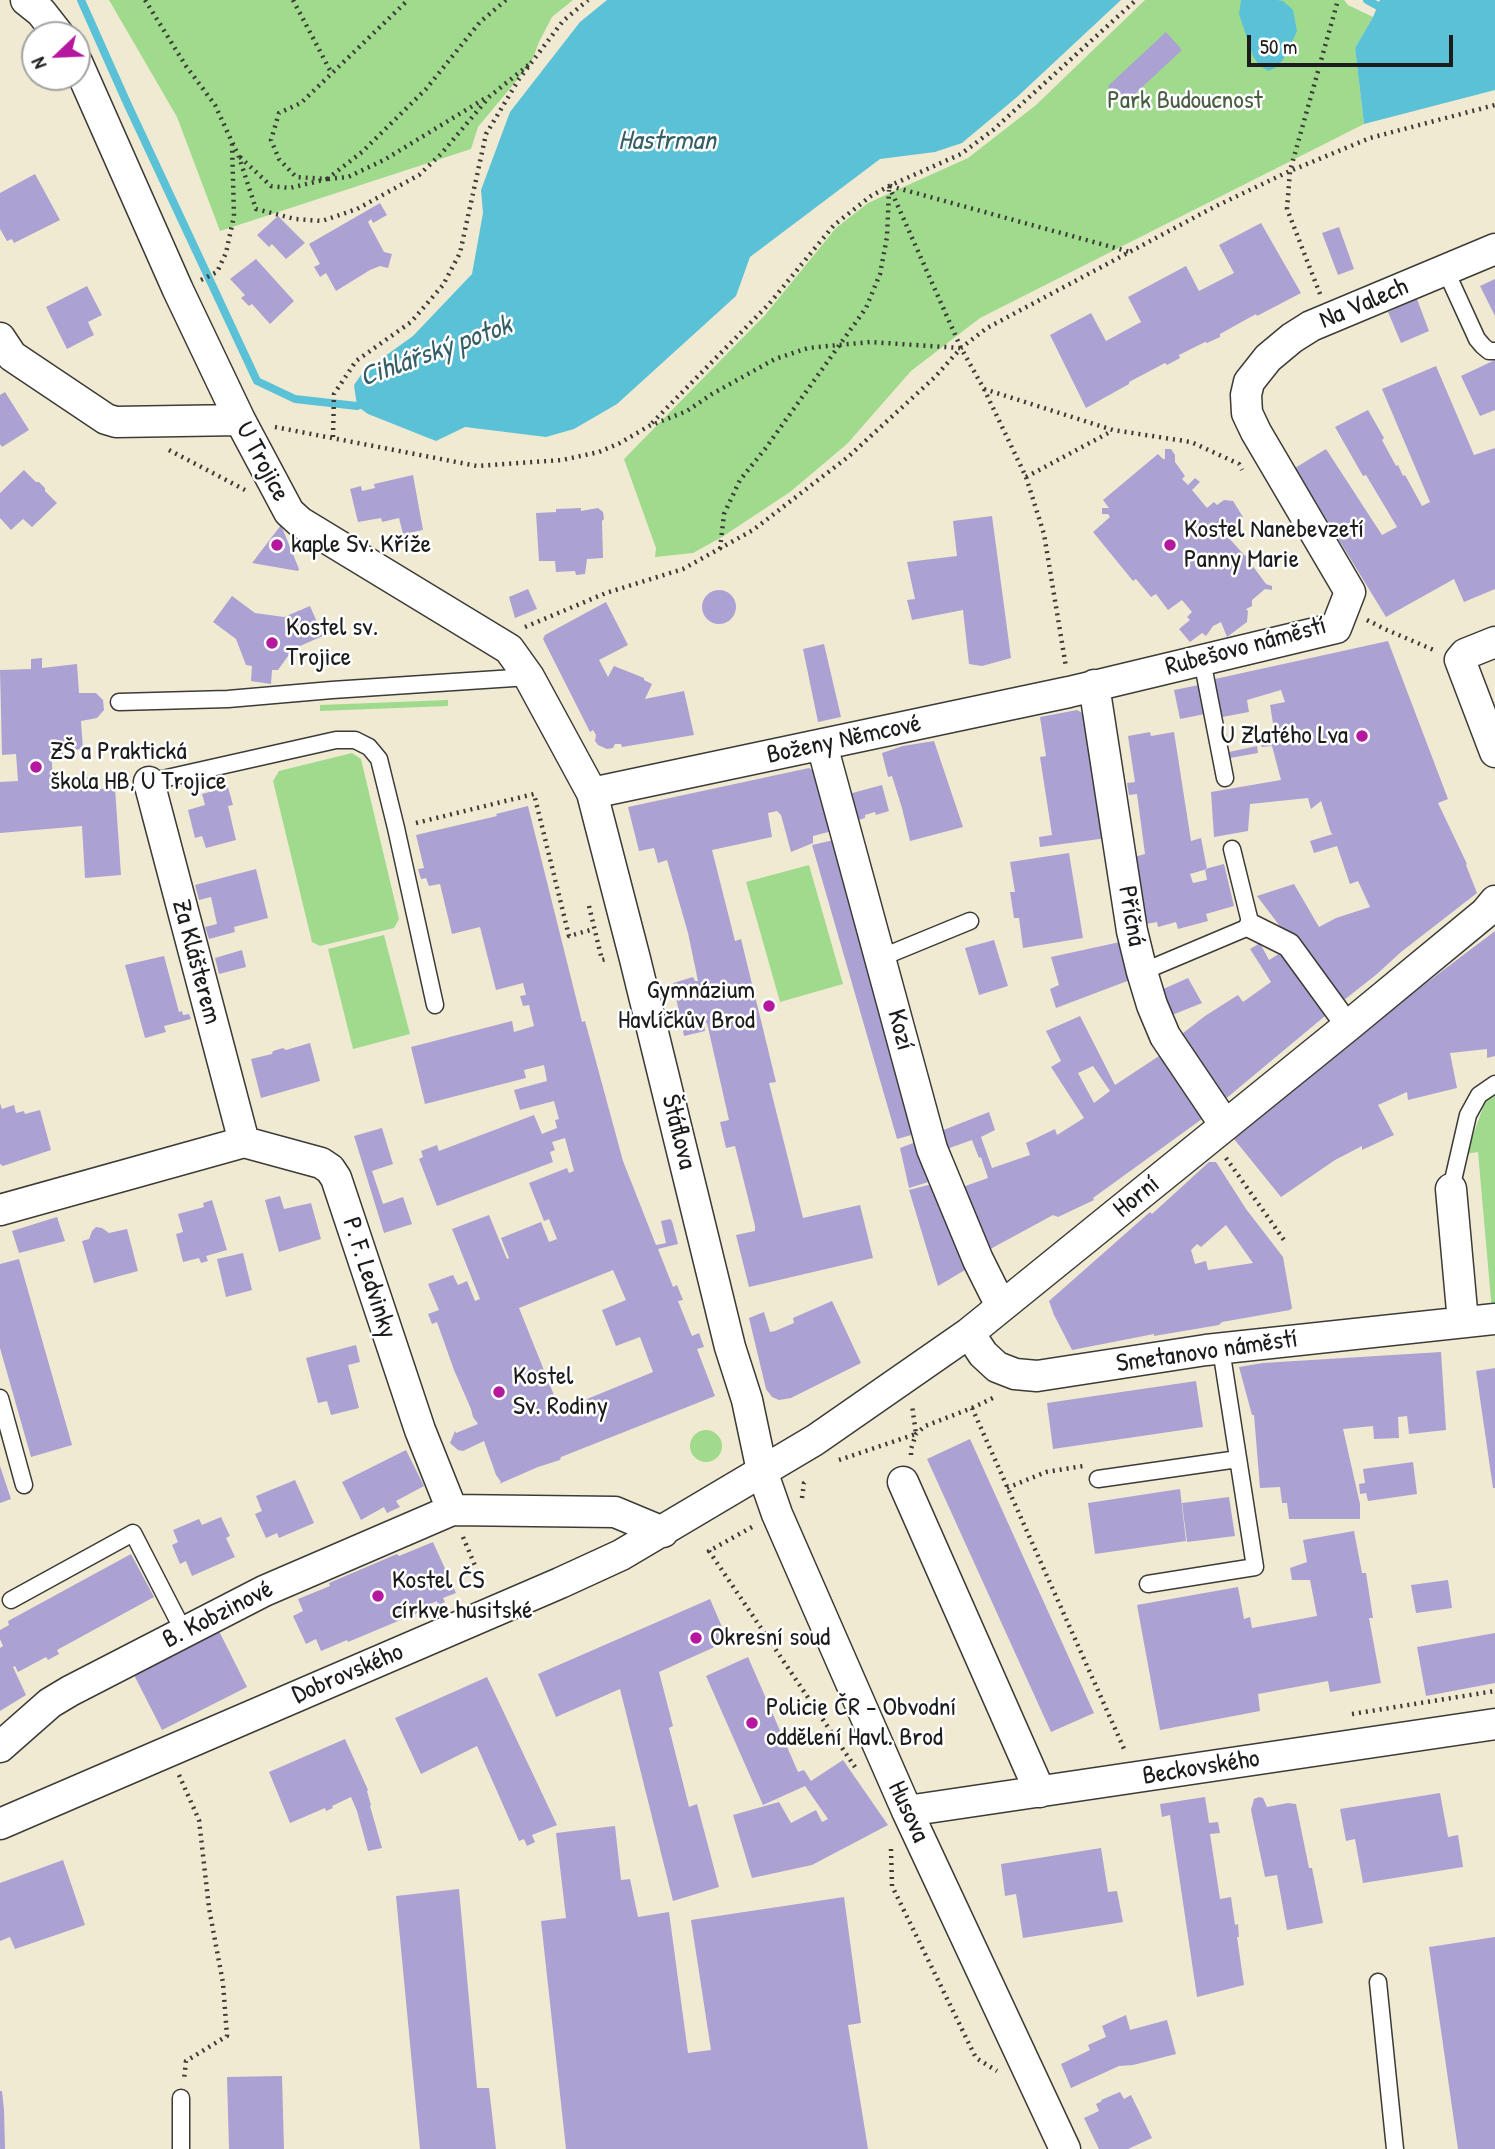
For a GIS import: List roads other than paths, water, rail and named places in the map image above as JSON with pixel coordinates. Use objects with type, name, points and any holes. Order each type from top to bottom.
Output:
[{"type":"street","points":[[26,0],[48,21]]},
{"type":"street","name":"U Trojice","points":[[90,91],[178,290],[240,420],[289,512],[300,522],[509,649],[529,677],[592,793]]},
{"type":"street","name":"Na Valech","points":[[1250,382],[1268,358],[1292,338],[1329,317],[1495,249]]},
{"type":"street","points":[[0,338],[12,356],[106,419],[116,422],[240,420]]},
{"type":"street","name":"Rubešovo náměstí","points":[[1082,689],[1336,628],[1350,592],[1256,432],[1247,413],[1246,395],[1250,382]]},
{"type":"street","points":[[1495,642],[1465,654],[1460,660],[1495,752]]},
{"type":"street","name":"Boženy Němcové","points":[[592,793],[1082,689]]},
{"type":"street","name":"Příčná","points":[[1082,689],[1132,930],[1152,1005],[1165,1036],[1225,1125]]},
{"type":"street","name":"Kozí","points":[[822,746],[932,1149],[978,1260],[1001,1306]]},
{"type":"street","name":"Za Klášterem","points":[[149,782],[244,1142]]},
{"type":"street","name":"Štáflova","points":[[592,793],[730,1347],[755,1430],[762,1471]]},
{"type":"street","name":"Horní","points":[[762,1471],[815,1440],[969,1333],[1348,1026],[1485,913],[1495,901]]},
{"type":"street","points":[[1251,926],[1289,945],[1348,1026]]},
{"type":"street","points":[[0,1210],[244,1142]]},
{"type":"street","name":"P. F. Ledvinky","points":[[244,1142],[321,1163],[330,1169],[336,1178],[420,1430],[452,1510]]},
{"type":"street","points":[[1451,1189],[1463,1322]]},
{"type":"street","name":"Smetanovo náměstí","points":[[969,1333],[983,1354],[997,1367],[1015,1374],[1037,1376],[1221,1349],[1495,1319]]},
{"type":"street","name":"Husova","points":[[762,1471],[776,1514],[907,1811],[1065,2149]]},
{"type":"street","name":"Dobrovského","points":[[0,1824],[609,1560],[663,1532],[762,1471]]},
{"type":"street","points":[[904,1482],[1040,1792]]},
{"type":"street","points":[[452,1510],[615,1512],[663,1532]]},
{"type":"street","name":"B. Kobzinové","points":[[0,1747],[51,1703],[70,1691],[264,1591],[452,1510]]},
{"type":"street","name":"Beckovského","points":[[907,1811],[1495,1724]]},
{"type":"lane","points":[[1445,269],[1477,339],[1489,351],[1495,351]]},
{"type":"lane","points":[[1202,660],[1226,778]]},
{"type":"lane","points":[[119,702],[228,699],[529,677]]},
{"type":"lane","points":[[149,782],[336,740],[355,740],[369,747],[379,759],[435,1005]]},
{"type":"lane","points":[[1142,972],[1251,926],[1232,849]]},
{"type":"lane","points":[[880,958],[970,921]]},
{"type":"lane","points":[[1451,1189],[1468,1115],[1479,1095],[1495,1084]]},
{"type":"lane","points":[[1147,1584],[1255,1567],[1221,1349]]},
{"type":"lane","points":[[0,1398],[24,1485]]},
{"type":"lane","points":[[1098,1479],[1238,1459]]},
{"type":"lane","points":[[11,1601],[133,1533],[184,1632]]},
{"type":"lane","points":[[1378,1982],[1395,2149]]},
{"type":"lane","points":[[181,2098],[181,2149]]},
{"type":"water","name":"Hastrman","points":[[607,0],[1121,0],[1017,97],[962,143],[935,152],[880,159],[750,257],[736,296],[617,404],[574,429],[546,437],[465,427],[436,441],[368,414],[357,406],[354,385],[363,372],[413,336],[472,274],[483,213],[481,190],[510,112],[580,22]]},
{"type":"water","points":[[1241,0],[1283,1],[1293,10],[1297,31],[1285,57],[1277,67],[1268,71],[1259,65],[1253,56],[1239,14]]},
{"type":"water","points":[[1380,0],[1495,0],[1495,90],[1364,124],[1355,48]]},
{"type":"waterway","name":"Cihlářský potok","points":[[81,0],[257,381],[295,399],[357,406],[365,403]]},
{"type":"waterway","name":"Cihlářský potok","points":[[1367,0],[1378,6],[1387,5]]},
{"type":"place","name":"kaple Sv. Kříže","points":[[277,545]]},
{"type":"place","name":"Kostel Nanebevzetí Panny Marie","points":[[1170,545]]},
{"type":"place","name":"Kostel sv. Trojice","points":[[272,643]]},
{"type":"place","name":"U Zlatého Lva","points":[[1362,736]]},
{"type":"place","name":"ZŠ a Praktická škola HB, U Trojice","points":[[36,767]]},
{"type":"place","name":"Gymnázium Havlíčkův Brod","points":[[769,1006]]},
{"type":"place","name":"Kostel Sv. Rodiny","points":[[499,1392]]},
{"type":"place","name":"Kostel ČS církve husitské","points":[[378,1596]]},
{"type":"place","name":"Okresní soud","points":[[696,1638]]},
{"type":"place","name":"Policie ČR - Obvodní oddělení Havl. Brod","points":[[752,1723]]},
{"type":"park label","name":"Park Budoucnost","points":[[1185,101]]}]
